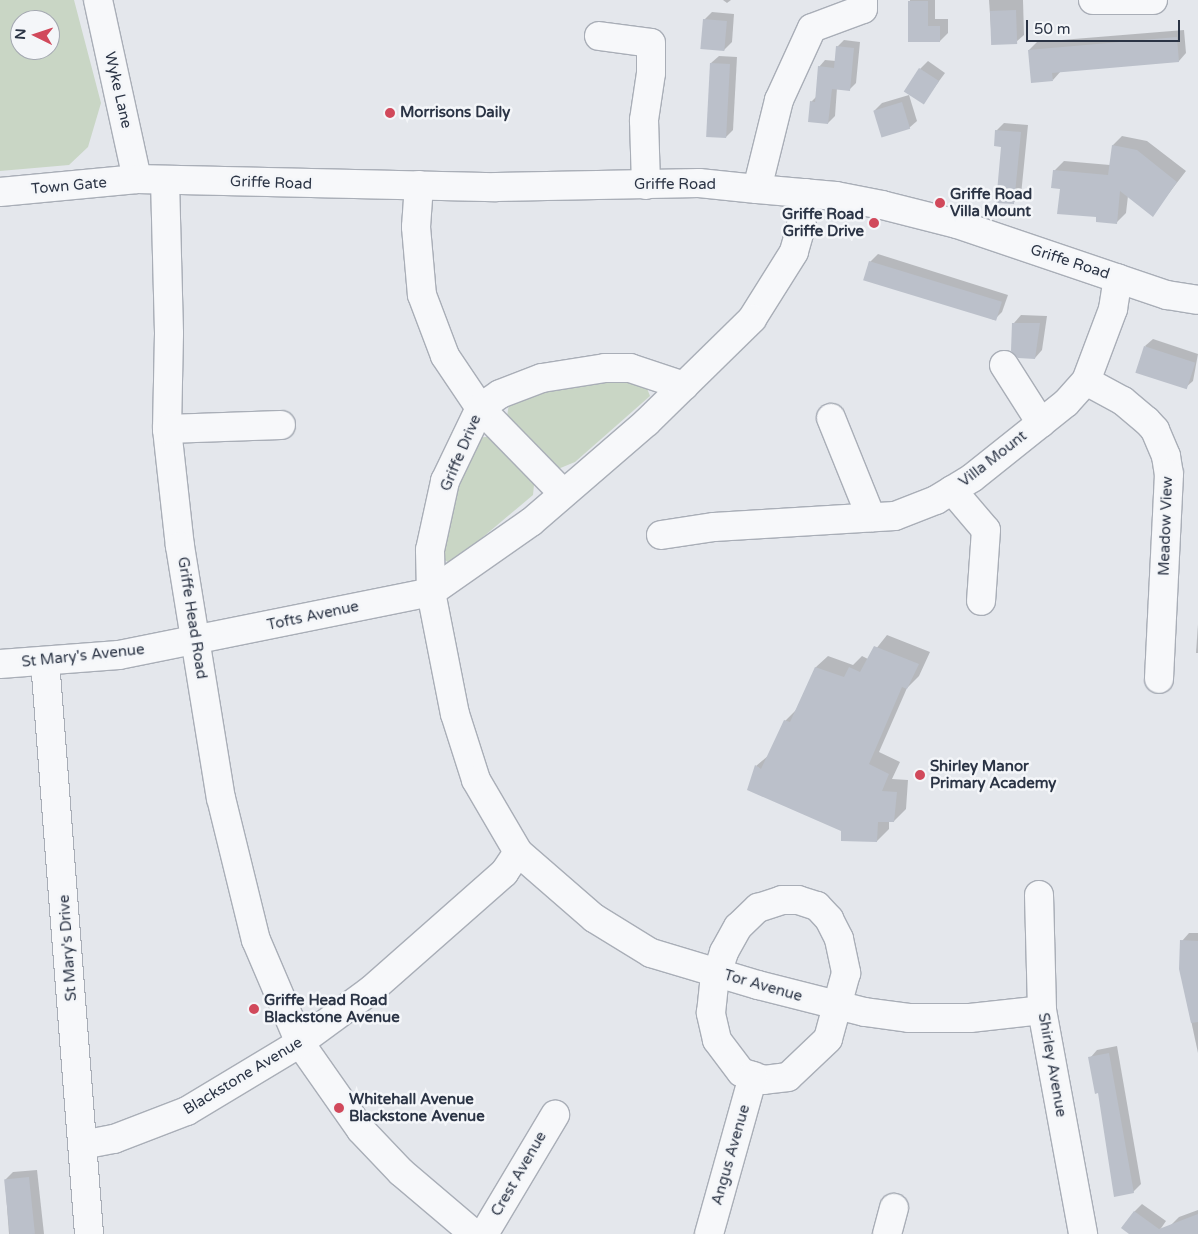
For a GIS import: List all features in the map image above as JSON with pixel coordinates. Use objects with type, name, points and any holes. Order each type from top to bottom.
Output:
[{"type":"street","name":"Wyke Lane","points":[[98,0],[137,179]]},
{"type":"street","points":[[757,188],[779,100],[812,28],[863,9],[863,0]]},
{"type":"street","points":[[1093,0],[1153,0]]},
{"type":"street","points":[[599,36],[651,43],[651,73],[644,120],[646,185]]},
{"type":"street","name":"Griffe Road","points":[[137,179],[419,185],[698,184],[805,193],[860,200],[957,224],[1167,295],[1198,300]]},
{"type":"street","name":"Town Gate","points":[[0,192],[137,179]]},
{"type":"street","name":"Griffe Head Road","points":[[165,180],[169,334],[167,429],[195,641],[221,798],[256,940],[300,1043],[361,1130],[401,1172],[474,1234]]},
{"type":"street","points":[[419,185],[416,227],[422,295],[445,356],[480,408],[562,492]]},
{"type":"street","points":[[431,592],[530,522],[562,492],[647,422],[752,319],[794,252],[801,227],[805,193]]},
{"type":"street","name":"Villa Mount","points":[[661,535],[714,527],[871,517],[910,512],[952,490],[972,478],[1066,403],[1086,382],[1113,309],[1118,278]]},
{"type":"street","points":[[1004,365],[1040,423]]},
{"type":"street","name":"Griffe Drive","points":[[518,852],[476,780],[455,714],[431,592],[430,550],[446,480],[480,408],[500,394],[542,378],[605,368],[630,368],[684,386]]},
{"type":"street","name":"Meadow View","points":[[1086,382],[1123,401],[1147,421],[1156,430],[1166,456],[1169,474],[1159,679]]},
{"type":"street","points":[[831,418],[871,517]]},
{"type":"street","points":[[167,429],[281,425]]},
{"type":"street","points":[[952,490],[986,530],[981,601]]},
{"type":"street","name":"Tofts Avenue","points":[[195,641],[431,592]]},
{"type":"street","name":"St Mary's Avenue","points":[[0,664],[119,655],[195,641]]},
{"type":"street","name":"St Mary's Drive","points":[[45,661],[89,1234]]},
{"type":"street","name":"Tor Avenue","points":[[518,852],[594,918],[651,952],[717,972],[838,1006],[909,1018],[970,1018],[1042,1010]]},
{"type":"street","name":"Blackstone Avenue","points":[[82,1145],[114,1139],[187,1111],[300,1043],[378,984],[504,873],[518,852]]},
{"type":"street","name":"Shirley Avenue","points":[[1040,895],[1042,1010],[1083,1234]]},
{"type":"street","points":[[782,900],[798,900],[817,906],[829,919],[840,939],[846,973],[828,1040],[788,1077],[764,1080],[741,1072],[717,1040],[711,1013],[717,972],[738,927],[758,908],[782,900]]},
{"type":"street","name":"Angus Avenue","points":[[709,1234],[753,1076]]},
{"type":"street","name":"Crest Avenue","points":[[484,1234],[555,1115]]},
{"type":"green space","points":[[0,0],[74,0],[101,103],[88,147],[69,165],[0,171]]},
{"type":"green space","points":[[612,378],[645,383],[650,396],[575,462],[558,469],[507,417],[509,403],[562,383]]},
{"type":"green space","points":[[494,436],[535,475],[533,495],[451,564],[438,556],[452,482],[476,438]]},
{"type":"building","points":[[908,1],[928,1],[928,26],[940,26],[940,42],[908,42]]},
{"type":"building","points":[[1016,10],[1017,44],[991,45],[990,11]]},
{"type":"building","points":[[703,19],[727,21],[724,51],[700,49]]},
{"type":"building","points":[[1177,37],[1179,62],[1052,73],[1053,81],[1031,83],[1028,50]]},
{"type":"building","points":[[836,46],[854,48],[850,91],[832,89],[828,124],[808,122],[810,101],[815,102],[818,66],[834,68]]},
{"type":"building","points":[[710,63],[730,64],[726,138],[706,137]]},
{"type":"building","points":[[919,68],[939,81],[924,105],[904,91]]},
{"type":"building","points":[[902,102],[910,129],[881,138],[873,111]]},
{"type":"building","points":[[995,130],[1021,132],[1014,204],[996,203],[1001,147],[994,146]]},
{"type":"building","points":[[1112,145],[1137,150],[1177,182],[1153,217],[1120,191],[1117,224],[1096,222],[1096,217],[1057,214],[1060,189],[1051,188],[1053,170],[1108,175]]},
{"type":"building","points":[[869,261],[1002,302],[996,321],[863,280]]},
{"type":"building","points":[[1012,323],[1040,323],[1035,359],[1018,358],[1011,351]]},
{"type":"building","points":[[1144,346],[1195,363],[1187,389],[1135,373]]},
{"type":"building","points":[[874,646],[919,664],[907,689],[902,687],[869,764],[889,774],[882,791],[897,792],[894,822],[878,822],[877,842],[841,841],[841,831],[747,790],[755,765],[761,769],[784,720],[790,722],[815,667],[844,677],[849,667],[860,672]]},
{"type":"building","points":[[1180,940],[1198,941],[1198,1022],[1191,1023],[1179,969]]},
{"type":"building","points":[[1109,1053],[1134,1193],[1114,1197],[1098,1093],[1095,1094],[1088,1057]]},
{"type":"building","points":[[29,1177],[35,1234],[10,1234],[4,1180]]},
{"type":"building","points":[[1134,1211],[1159,1229],[1198,1214],[1198,1234],[1129,1234],[1121,1228]]},
{"type":"place","name":"Morrisons Daily","points":[[390,113]]},
{"type":"place","name":"Griffe Road Villa Mount","points":[[940,203]]},
{"type":"place","name":"Griffe Road Griffe Drive","points":[[874,223]]},
{"type":"place","name":"Shirley Manor Primary Academy","points":[[920,775]]},
{"type":"place","name":"Griffe Head Road Blackstone Avenue","points":[[254,1009]]},
{"type":"place","name":"Whitehall Avenue Blackstone Avenue","points":[[339,1108]]}]
